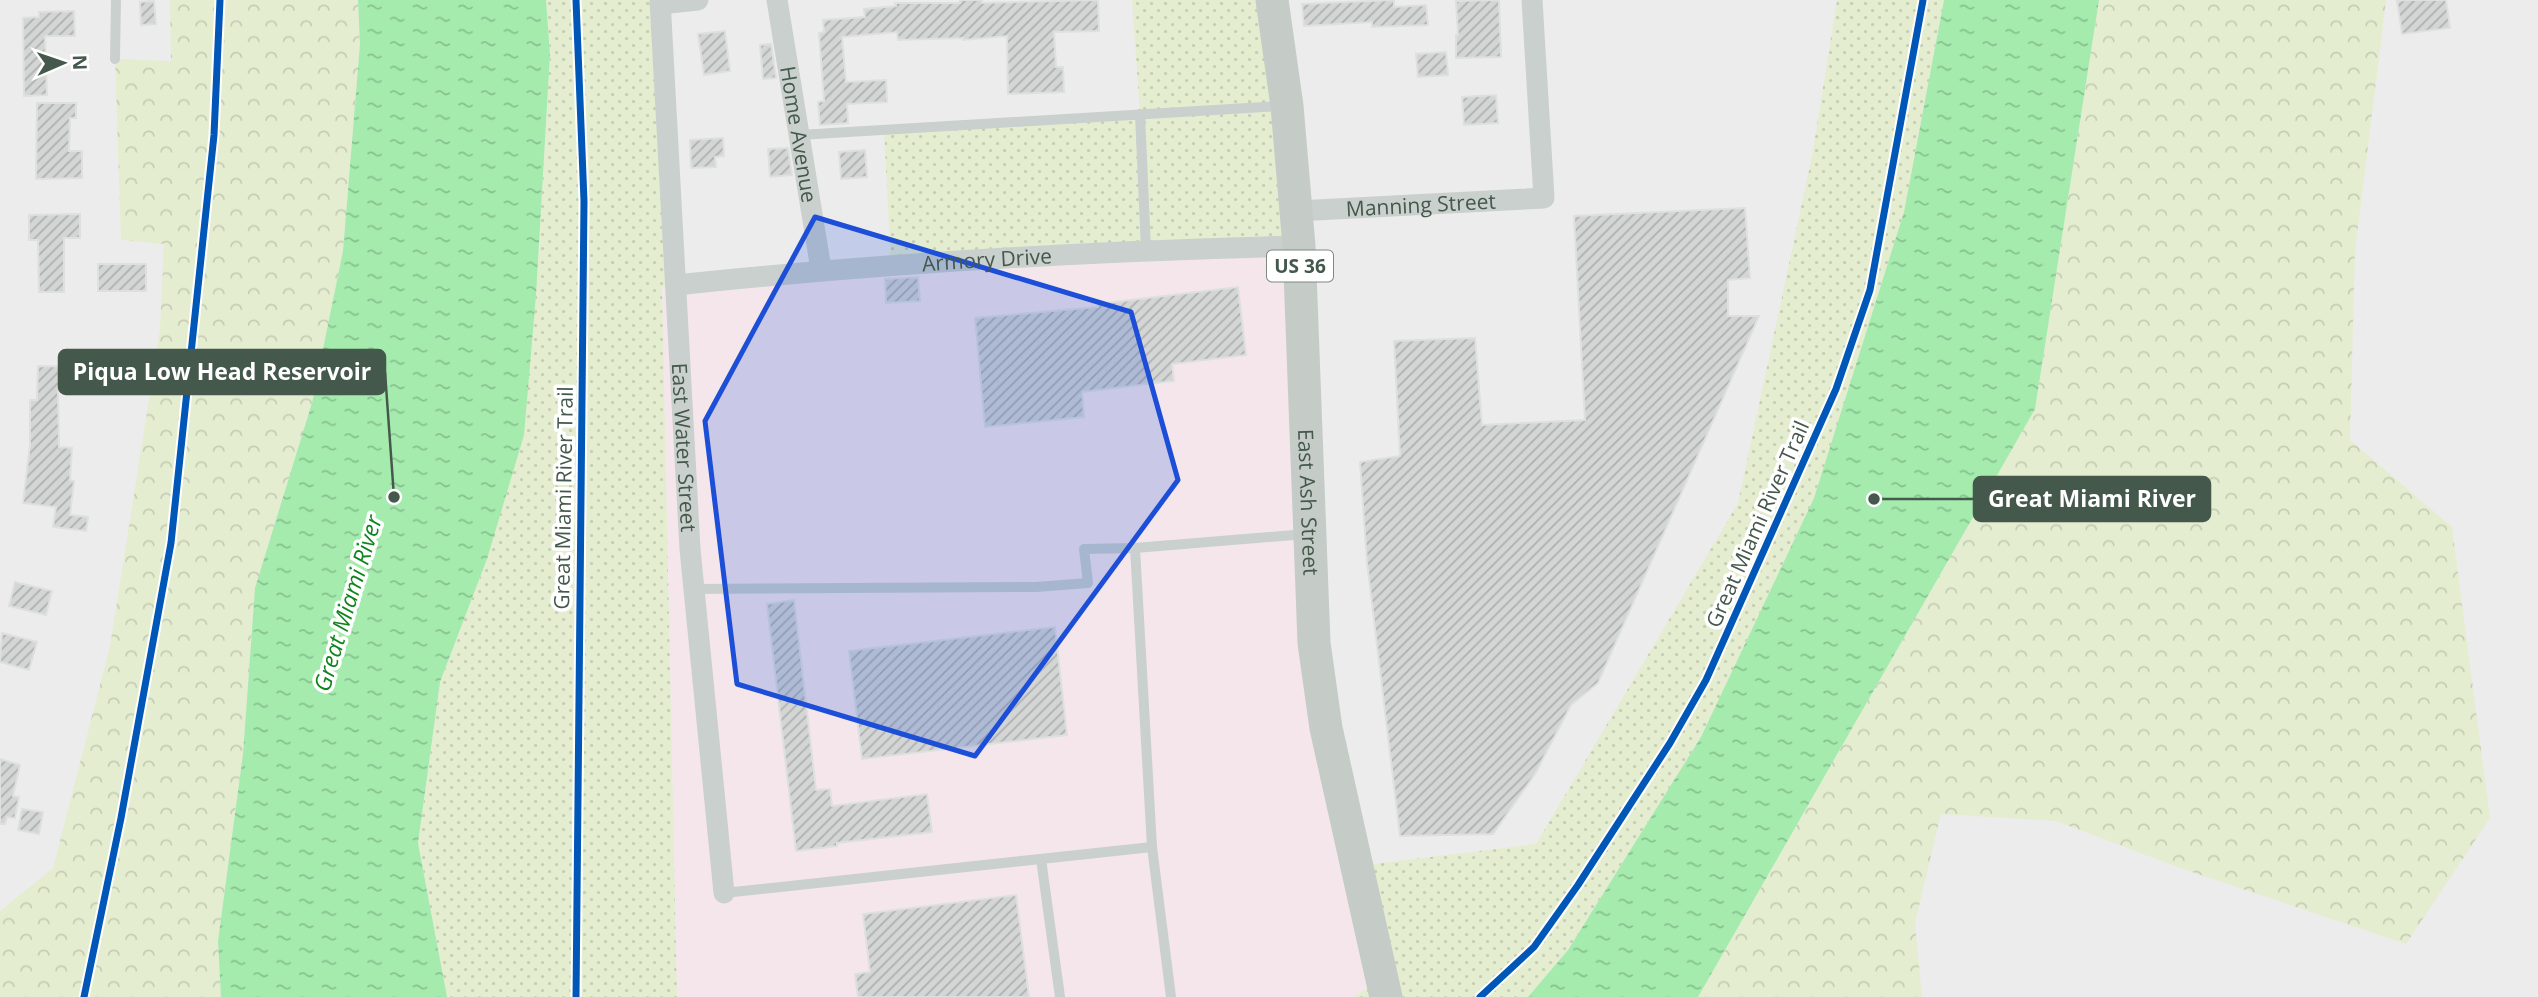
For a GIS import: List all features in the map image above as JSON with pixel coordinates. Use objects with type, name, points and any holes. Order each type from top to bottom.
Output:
[{"type":"main road","name":"East Ash Street","points":[[1272,0],[1287,106],[1297,211],[1314,643],[1326,728],[1387,997]]},
{"type":"street","points":[[660,2],[698,0]]},
{"type":"street","name":"Home Avenue","points":[[777,0],[821,269]]},
{"type":"street","name":"Manning Street","points":[[1297,211],[1544,198],[1532,0]]},
{"type":"street","name":"East Water Street","points":[[660,2],[694,589],[724,893]]},
{"type":"street","name":"Armory Drive","points":[[676,285],[821,269],[1146,250],[1299,246]]},
{"type":"lane","points":[[115,59],[116,0]]},
{"type":"lane","points":[[799,135],[1287,106]]},
{"type":"lane","points":[[1140,114],[1146,250]]},
{"type":"lane","points":[[694,589],[1036,587],[1088,583],[1084,550],[1309,534]]},
{"type":"lane","points":[[1135,548],[1152,847],[1171,997]]},
{"type":"lane","points":[[724,893],[1152,847]]},
{"type":"lane","points":[[1041,859],[1060,997]]},
{"type":"highlighted area","points":[[815,217],[1131,312],[1178,480],[975,756],[737,684],[705,421]]},
{"type":"shaded area","points":[[1299,246],[1309,534],[1382,978],[1354,997],[677,997],[662,287],[821,269]]},
{"type":"green space","points":[[170,0],[358,0],[360,44],[343,251],[312,403],[255,588],[243,754],[218,941],[221,997],[0,997],[0,911],[53,868],[110,646],[160,329],[164,244],[121,240],[115,59],[171,61]]},
{"type":"green space","points":[[546,0],[660,0],[676,285],[662,287],[677,997],[447,997],[418,843],[440,682],[487,559],[536,295],[550,54]]},
{"type":"green space","points":[[1132,0],[1272,0],[1299,246],[891,265],[884,130],[1140,114]]},
{"type":"green space","points":[[1837,0],[1944,0],[1904,212],[1814,498],[1701,737],[1568,950],[1528,997],[1354,997],[1382,978],[1357,866],[1536,844],[1738,503],[1812,156]]},
{"type":"green space","points":[[2099,0],[2386,0],[2355,252],[2350,440],[2452,527],[2490,818],[2406,944],[2183,869],[2056,821],[1941,814],[1915,923],[1922,997],[1698,997],[2035,409]]},
{"type":"water","points":[[358,0],[546,0],[550,54],[536,295],[524,435],[487,559],[440,682],[418,843],[447,997],[221,997],[218,941],[243,754],[255,588],[312,403],[343,251],[360,44]]},
{"type":"water","points":[[1944,0],[2099,0],[2035,409],[1698,997],[1528,997],[1568,950],[1701,737],[1814,498],[1904,212]]},
{"type":"building","points":[[960,0],[982,0],[982,3],[1098,0],[1099,31],[1054,32],[1056,67],[1063,67],[1064,92],[1008,94],[1007,36],[963,40],[898,40],[897,32],[842,37],[846,82],[886,80],[887,102],[847,104],[848,123],[820,125],[818,102],[824,101],[819,33],[824,32],[823,20],[865,17],[864,9],[896,6],[895,3],[960,3]]},
{"type":"building","points":[[1394,0],[1394,7],[1426,5],[1428,25],[1372,27],[1372,22],[1304,26],[1302,4]]},
{"type":"building","points":[[1499,0],[1501,57],[1456,58],[1456,1]]},
{"type":"building","points":[[2446,0],[2450,28],[2402,34],[2397,1]]},
{"type":"building","points":[[154,1],[156,24],[141,25],[140,2]]},
{"type":"building","points":[[74,11],[75,36],[45,36],[47,95],[24,96],[23,18],[39,17],[39,12]]},
{"type":"building","points":[[725,31],[730,71],[704,75],[698,34]]},
{"type":"building","points":[[771,44],[776,78],[763,79],[760,45]]},
{"type":"building","points":[[1446,52],[1448,75],[1418,77],[1416,54]]},
{"type":"building","points":[[1496,95],[1498,123],[1464,125],[1462,97]]},
{"type":"building","points":[[37,103],[76,103],[76,118],[70,118],[69,151],[82,151],[82,178],[36,179]]},
{"type":"building","points":[[723,138],[724,156],[715,157],[716,167],[691,168],[690,140]]},
{"type":"building","points":[[788,148],[792,175],[770,177],[768,149]]},
{"type":"building","points":[[865,150],[867,177],[841,179],[839,152]]},
{"type":"building","points":[[1745,208],[1750,278],[1728,280],[1728,316],[1759,316],[1598,683],[1571,705],[1535,774],[1493,834],[1400,836],[1367,562],[1360,462],[1400,456],[1394,341],[1475,338],[1482,425],[1585,420],[1574,216]]},
{"type":"building","points":[[80,214],[80,238],[64,238],[64,292],[39,292],[38,240],[29,240],[29,215]]},
{"type":"building","points":[[98,264],[146,264],[146,291],[98,291]]},
{"type":"building","points":[[918,277],[920,301],[886,303],[885,279]]},
{"type":"building","points":[[1238,287],[1246,355],[1172,364],[1174,381],[1082,392],[1084,417],[985,427],[975,318],[1098,307],[1098,304]]},
{"type":"building","points":[[38,366],[83,367],[82,392],[58,391],[59,447],[72,448],[70,480],[74,481],[70,515],[88,517],[86,531],[53,527],[56,507],[23,503],[30,445],[30,400],[37,400]]},
{"type":"building","points":[[15,582],[52,591],[46,615],[9,606]]},
{"type":"building","points":[[794,600],[816,790],[830,789],[832,806],[927,794],[932,832],[837,843],[837,846],[796,851],[767,604]]},
{"type":"building","points":[[1055,627],[1067,735],[862,759],[849,651]]},
{"type":"building","points":[[2,633],[37,642],[29,670],[0,662]]},
{"type":"building","points":[[0,759],[20,765],[13,796],[19,797],[15,818],[7,817],[5,824],[0,824]]},
{"type":"building","points":[[22,809],[43,812],[39,834],[18,830]]},
{"type":"building","points":[[1016,895],[1029,997],[858,997],[855,974],[870,972],[863,914]]},
{"type":"cycle path","points":[[84,997],[121,818],[171,543],[214,135],[220,0]]},
{"type":"cycle path","name":"Great Miami River Trail","points":[[576,0],[584,201],[576,997]]},
{"type":"cycle path","name":"Great Miami River Trail","points":[[1480,997],[1534,947],[1578,885],[1670,743],[1706,680],[1836,389],[1870,290],[1923,0]]},
{"type":"place","name":"Piqua Low Head Reservoir","points":[[394,497]]},
{"type":"place","name":"Great Miami River","points":[[1874,499]]}]
